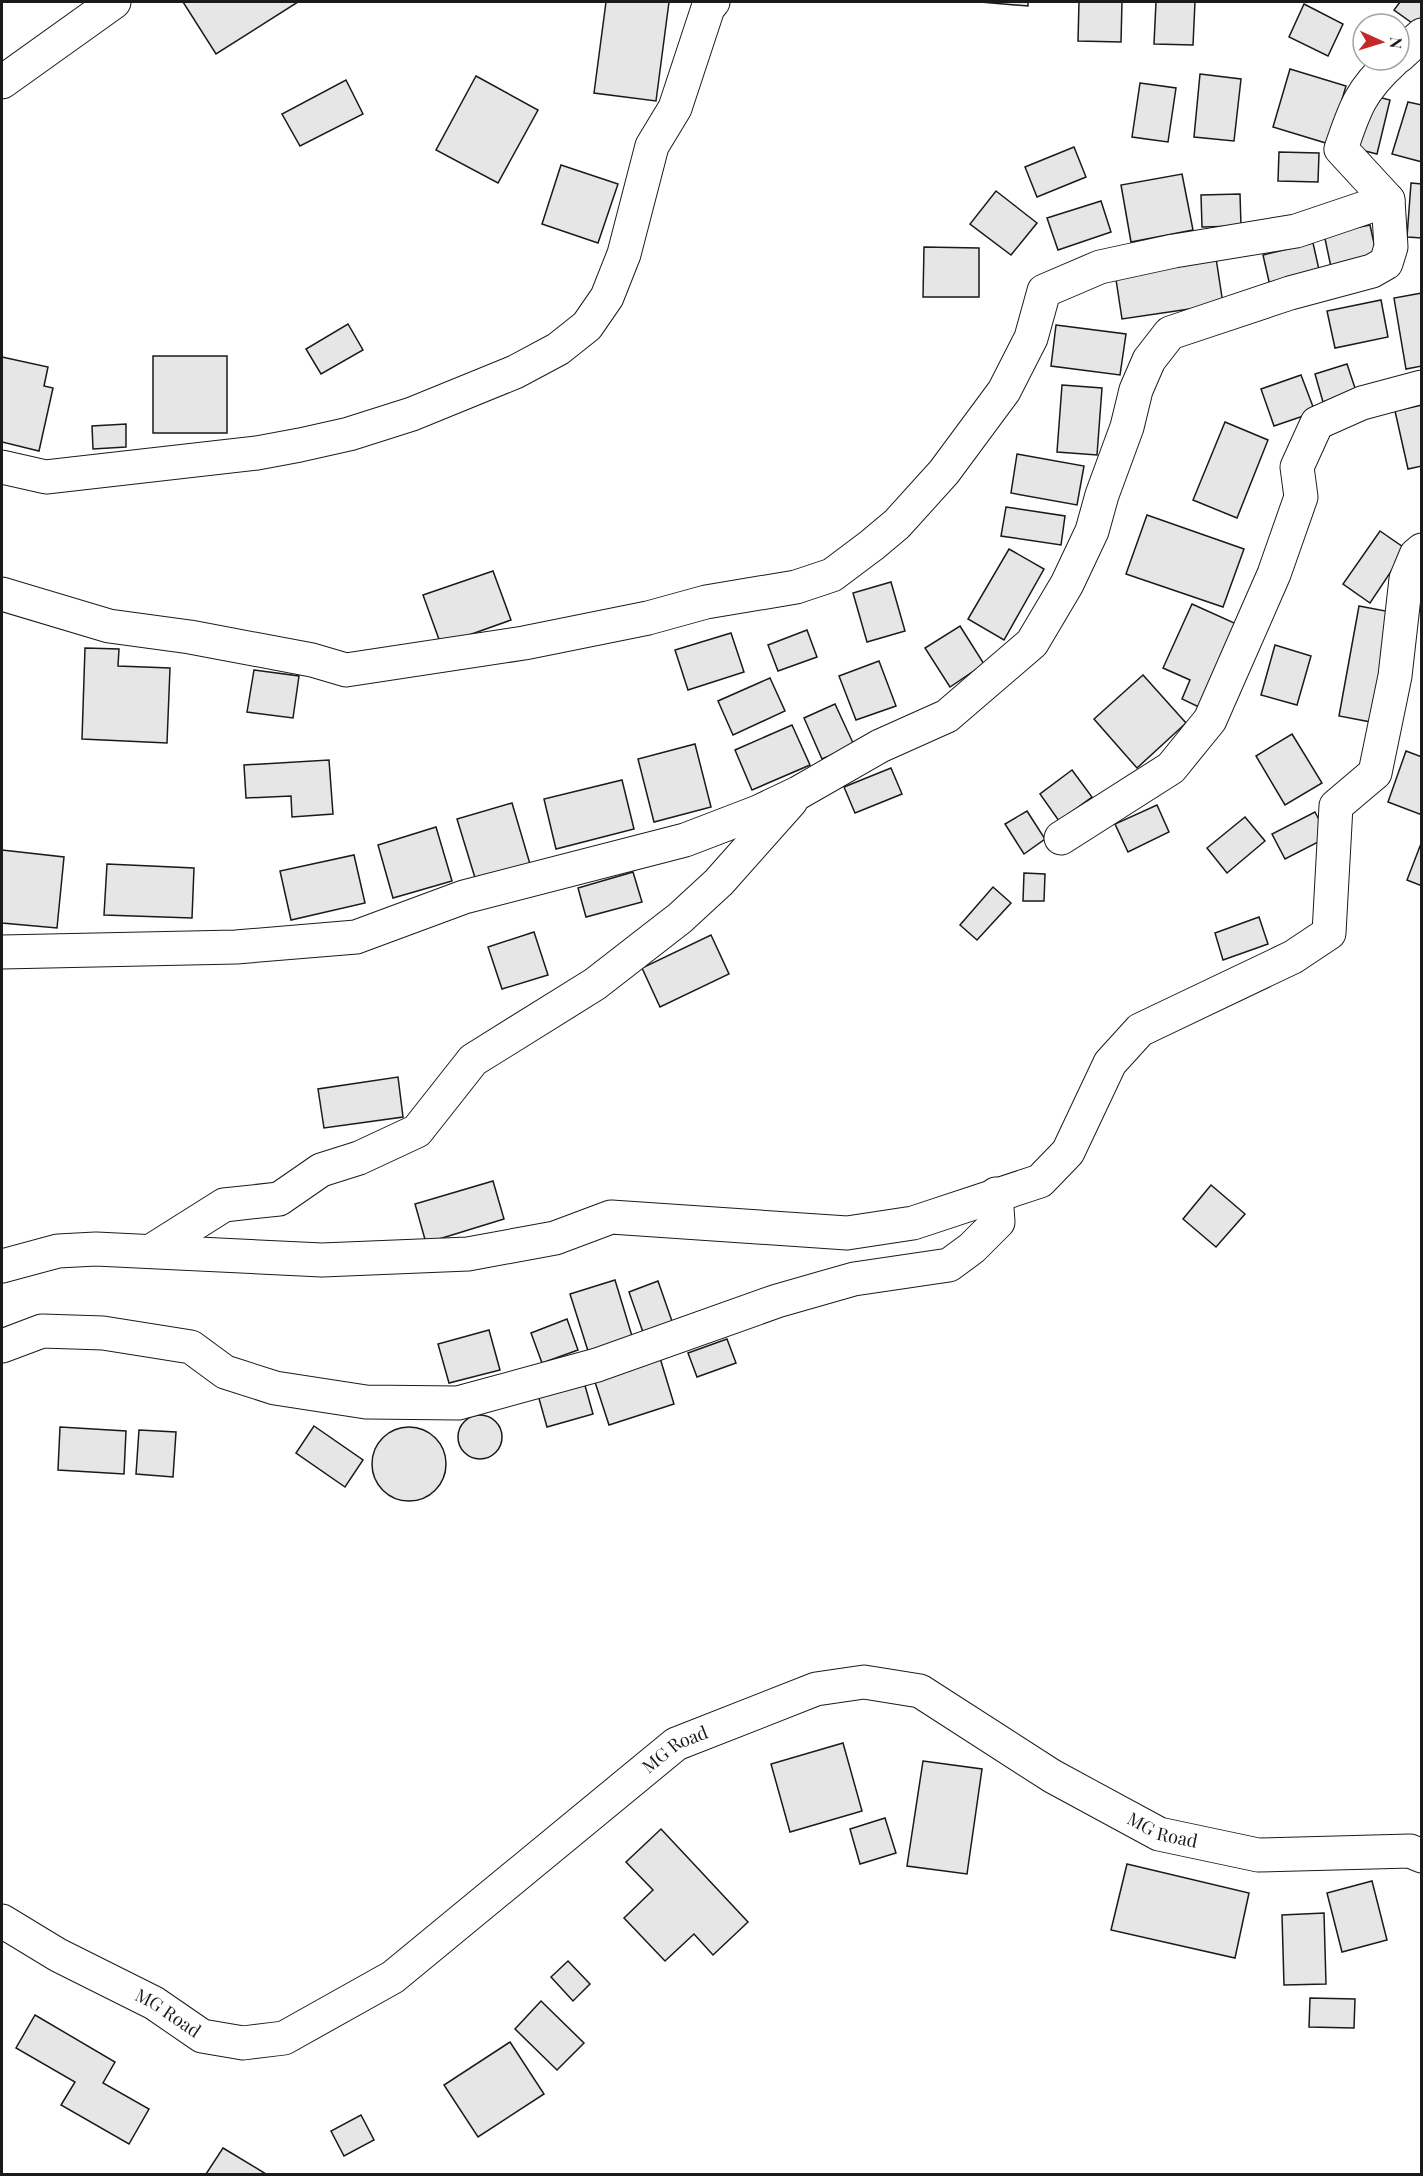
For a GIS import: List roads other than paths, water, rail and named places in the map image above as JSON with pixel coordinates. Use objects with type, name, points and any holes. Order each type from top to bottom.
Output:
[{"type":"street","points":[[2,82],[114,2]]},
{"type":"street","points":[[2,467],[46,477],[257,453],[300,445],[349,434],[412,414],[515,372],[558,349],[587,326],[607,297],[624,254],[652,146],[675,108],[708,8],[713,2]]},
{"type":"street","points":[[2,952],[236,947],[356,937],[464,897],[685,840],[758,812],[798,793],[880,746],[947,716],[1032,643],[1067,584],[1092,531],[1136,390],[1149,360],[1170,333],[1290,293],[1382,267],[1389,258],[1391,247],[1388,200],[1341,149],[1356,105],[1371,80],[1380,72]]},
{"type":"street","points":[[2,594],[109,626],[290,656],[346,670],[524,643],[648,618],[706,602],[796,587],[832,575],[872,545],[897,524],[944,472],[1004,391],[1031,338],[1044,291],[1100,267],[1174,251],[1296,231],[1388,200]]},
{"type":"street","points":[[1061,838],[1171,768],[1210,720],[1274,574],[1301,497],[1297,468],[1317,423],[1362,403],[1422,387]]},
{"type":"street","points":[[2,1266],[58,1251],[151,1251],[322,1260],[468,1254],[555,1238],[611,1217],[847,1233],[913,1223],[1040,1181],[1068,1152],[1110,1063],[1140,1030],[1293,957],[1329,933],[1336,806],[1375,773],[1395,676],[1406,579],[1416,555],[1422,550]]},
{"type":"street","points":[[151,1251],[224,1205],[279,1199],[321,1170],[359,1158],[417,1131],[473,1060],[595,984],[680,918],[719,882],[798,793]]},
{"type":"street","points":[[2,1346],[42,1331],[103,1333],[191,1347],[225,1372],[275,1388],[366,1402],[458,1403],[597,1365],[777,1301],[854,1279],[949,1265],[972,1248],[998,1222],[996,1194]]},
{"type":"street","name":"MG Road","points":[[2,1921],[58,1955],[154,2003],[202,2036],[243,2043],[284,2038],[393,1977],[676,1744],[816,1689],[864,1682],[920,1691],[1052,1776],[1159,1834],[1258,1855],[1410,1851],[1422,1856]]}]
